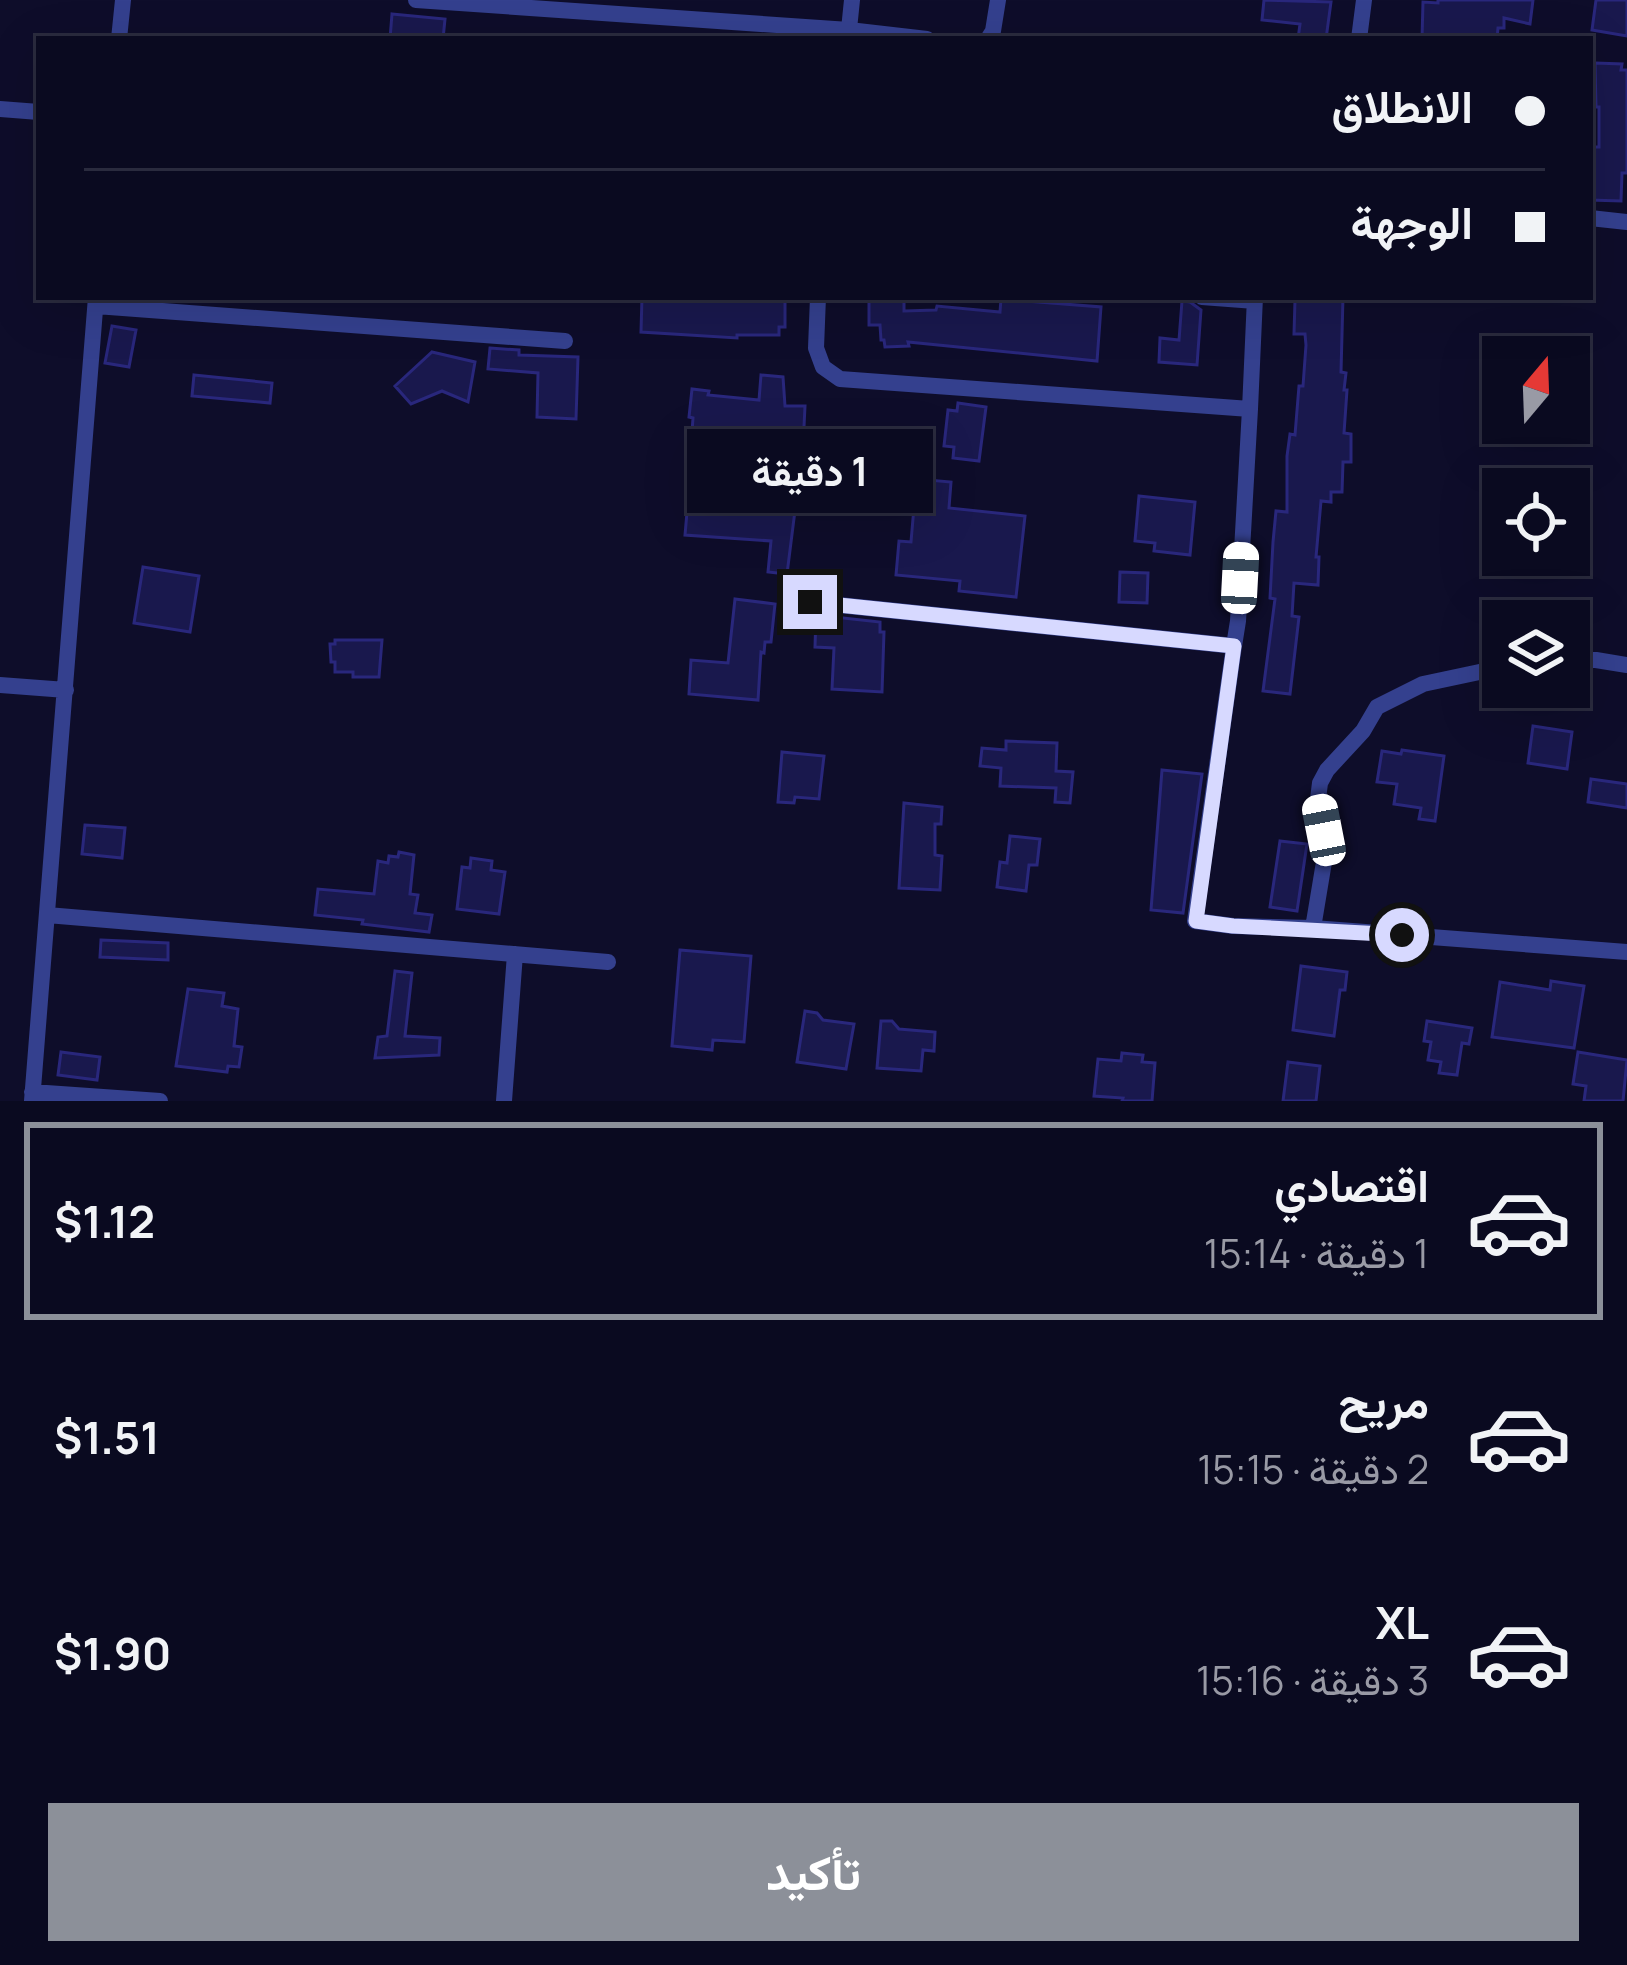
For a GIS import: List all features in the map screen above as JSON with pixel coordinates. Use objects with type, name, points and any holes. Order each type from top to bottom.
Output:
[{"type":"street","points":[[118,36],[123,0]]},
{"type":"street","points":[[416,0],[880,36]]},
{"type":"street","points":[[849,34],[852,0]]},
{"type":"street","points":[[990,36],[998,0]]},
{"type":"street","points":[[1360,36],[1364,0]]},
{"type":"street","points":[[0,109],[36,112]]},
{"type":"street","points":[[1593,218],[1627,222]]},
{"type":"street","points":[[818,300],[816,348],[823,367],[840,379],[1250,410]]},
{"type":"street","points":[[1255,300],[1238,621],[1196,921],[1627,952]]},
{"type":"street","points":[[160,1101],[32,1096],[96,301],[565,340]]},
{"type":"street","points":[[810,602],[1234,646]]},
{"type":"street","points":[[1590,660],[1627,665]]},
{"type":"street","points":[[1313,928],[1325,856],[1318,799],[1327,770],[1363,731],[1377,707],[1423,684],[1482,671]]},
{"type":"street","points":[[0,685],[65,690]]},
{"type":"street","points":[[47,915],[608,962]]},
{"type":"street","points":[[504,1101],[515,954]]},
{"type":"building","points":[[1264,0],[1331,2],[1326,36],[1298,36],[1300,24],[1262,20]]},
{"type":"building","points":[[1533,0],[1530,24],[1504,18],[1497,36],[1422,36],[1423,2]]},
{"type":"building","points":[[1596,0],[1627,0],[1627,36],[1592,30]]},
{"type":"building","points":[[392,14],[445,19],[443,36],[390,36]]},
{"type":"building","points":[[1595,63],[1622,64],[1621,70],[1627,70],[1627,173],[1622,173],[1621,201],[1593,200],[1593,147],[1599,147]]},
{"type":"building","points":[[642,300],[785,300],[785,327],[779,327],[779,335],[737,338],[641,332]]},
{"type":"building","points":[[869,300],[904,300],[904,311],[936,310],[937,306],[1000,312],[1001,300],[1101,307],[1097,361],[908,342],[909,346],[885,347],[880,325],[869,325]]},
{"type":"building","points":[[1295,300],[1343,300],[1344,433],[1351,434],[1351,462],[1343,462],[1342,492],[1331,492],[1331,502],[1321,501],[1318,585],[1294,583],[1292,616],[1299,617],[1290,694],[1263,691],[1275,599],[1270,598],[1273,542],[1276,511],[1287,512],[1287,456],[1290,434],[1295,435],[1299,386],[1303,386],[1305,334],[1294,334]]},
{"type":"building","points":[[1182,301],[1201,310],[1197,365],[1159,362],[1160,338],[1179,340]]},
{"type":"building","points":[[112,326],[136,330],[129,367],[105,363]]},
{"type":"building","points":[[490,348],[519,350],[519,355],[578,357],[576,419],[537,417],[538,373],[488,369]]},
{"type":"building","points":[[432,352],[475,362],[468,402],[442,391],[411,404],[395,386]]},
{"type":"building","points":[[194,375],[272,383],[270,403],[192,396]]},
{"type":"building","points":[[761,375],[783,377],[785,406],[805,406],[787,574],[768,572],[771,541],[685,535],[694,432],[689,417],[692,389],[759,400]],"holes":[[[724,438],[756,439],[755,472],[721,469]]]},
{"type":"building","points":[[958,403],[986,407],[979,461],[953,458],[954,447],[944,446],[948,410],[957,411]]},
{"type":"building","points":[[906,478],[951,482],[949,508],[1025,516],[1016,597],[959,591],[960,581],[896,575],[899,541],[911,542],[914,507],[903,506]]},
{"type":"building","points":[[1139,496],[1195,502],[1190,555],[1154,551],[1155,543],[1135,541]]},
{"type":"building","points":[[143,567],[199,576],[190,632],[134,623]]},
{"type":"building","points":[[1120,572],[1148,573],[1147,603],[1119,602]]},
{"type":"building","points":[[735,599],[775,604],[771,642],[765,642],[761,652],[758,700],[689,694],[691,660],[728,663]]},
{"type":"building","points":[[816,615],[880,622],[880,632],[884,632],[882,692],[832,689],[834,648],[815,647]]},
{"type":"building","points":[[335,640],[382,640],[379,677],[335,672],[330,644]]},
{"type":"building","points":[[1533,726],[1572,732],[1567,769],[1528,763]]},
{"type":"building","points":[[1006,741],[1057,743],[1056,771],[1073,772],[1070,803],[1055,802],[1056,788],[1000,786],[1001,768],[980,766],[982,748],[1006,750]]},
{"type":"building","points":[[1402,750],[1444,756],[1435,821],[1419,819],[1421,808],[1394,804],[1397,784],[1377,782],[1382,751],[1401,754]]},
{"type":"building","points":[[782,752],[824,756],[819,799],[795,797],[794,803],[778,802]]},
{"type":"building","points":[[1162,770],[1202,774],[1183,913],[1151,910]]},
{"type":"building","points":[[1591,779],[1627,784],[1627,808],[1588,802]]},
{"type":"building","points":[[904,803],[942,807],[941,824],[935,824],[935,855],[942,856],[940,890],[899,888]]},
{"type":"building","points":[[85,825],[125,828],[122,858],[82,854]]},
{"type":"building","points":[[1010,836],[1040,839],[1037,865],[1029,865],[1026,891],[997,887],[1000,862],[1007,863]]},
{"type":"building","points":[[1280,841],[1307,844],[1297,911],[1270,907]]},
{"type":"building","points":[[399,852],[414,855],[410,894],[418,895],[415,913],[432,915],[429,932],[315,915],[318,889],[374,894],[378,861],[388,863],[389,856],[398,857]]},
{"type":"building","points":[[471,858],[492,861],[491,870],[505,872],[499,914],[457,909],[462,867],[470,868]]},
{"type":"building","points":[[101,940],[168,943],[168,960],[100,957]]},
{"type":"building","points":[[680,950],[751,956],[744,1042],[713,1040],[712,1050],[672,1046]]},
{"type":"building","points":[[1301,966],[1347,972],[1334,1036],[1293,1030]]},
{"type":"building","points":[[395,971],[412,973],[405,1036],[440,1038],[439,1055],[375,1058],[378,1037],[387,1036]]},
{"type":"building","points":[[1551,981],[1584,986],[1574,1048],[1492,1037],[1500,982],[1550,990]]},
{"type":"building","points":[[188,989],[224,993],[222,1006],[238,1009],[234,1046],[242,1047],[239,1067],[228,1066],[227,1072],[176,1066]]},
{"type":"building","points":[[805,1011],[823,1020],[854,1024],[846,1069],[797,1062]]},
{"type":"building","points":[[881,1021],[892,1021],[899,1029],[935,1032],[934,1051],[923,1050],[921,1071],[877,1068]]},
{"type":"building","points":[[1427,1021],[1472,1028],[1469,1044],[1462,1043],[1457,1075],[1439,1073],[1441,1062],[1428,1060]]},
{"type":"building","points":[[61,1052],[100,1057],[97,1080],[58,1075]]},
{"type":"building","points":[[1578,1052],[1627,1060],[1623,1101],[1584,1101],[1586,1086],[1573,1084]]},
{"type":"building","points":[[1122,1053],[1143,1055],[1142,1062],[1155,1063],[1152,1101],[1094,1096],[1098,1059],[1121,1061]]},
{"type":"building","points":[[1288,1062],[1320,1066],[1316,1101],[1283,1101]]},
{"type":"route","points":[[810,602],[1234,646],[1196,921],[1402,935]]}]
